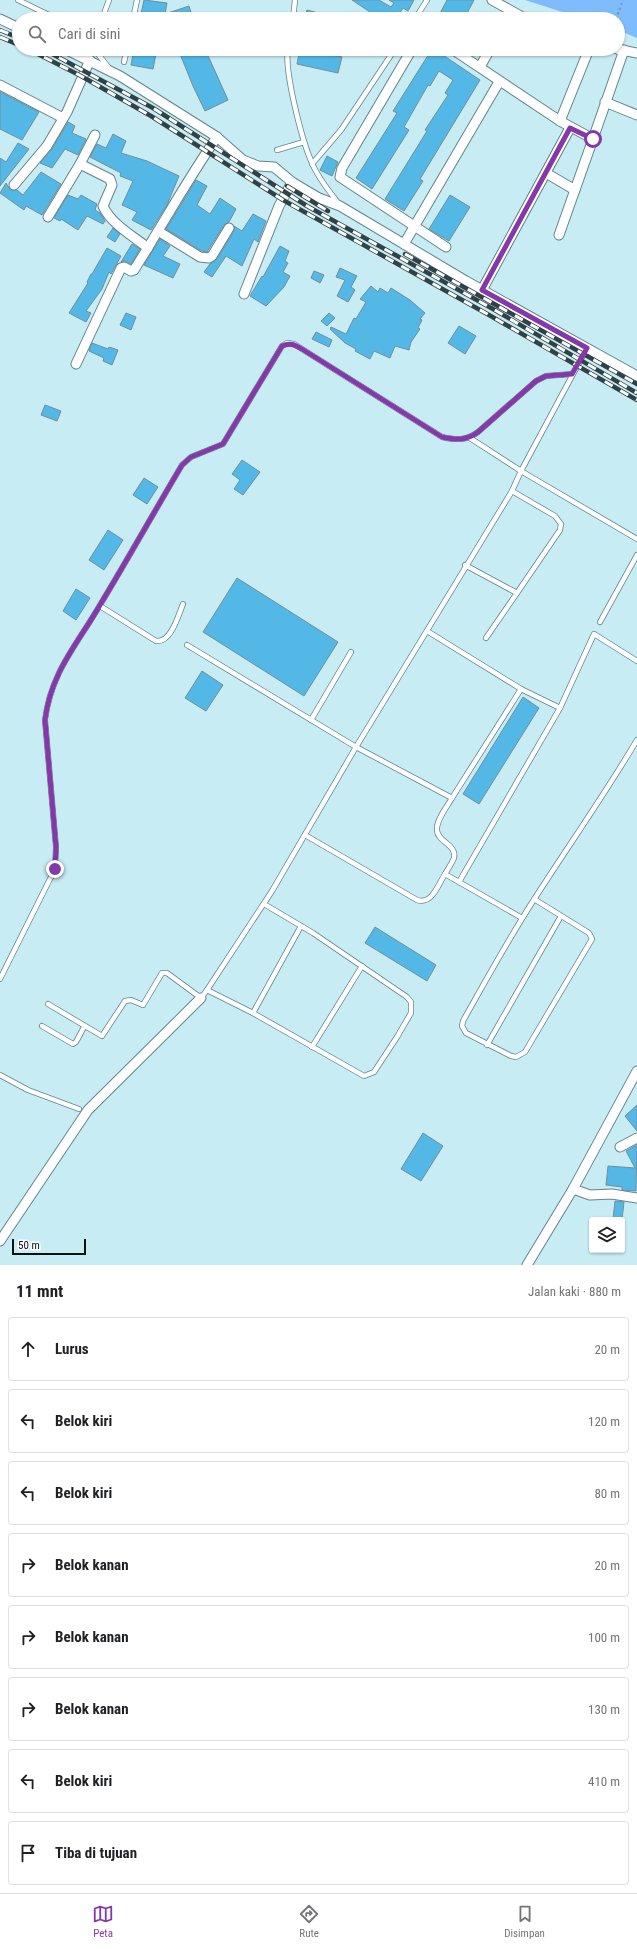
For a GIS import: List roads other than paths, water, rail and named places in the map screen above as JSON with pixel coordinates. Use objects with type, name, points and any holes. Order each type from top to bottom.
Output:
[{"type":"street","points":[[492,0],[514,12]]},
{"type":"street","points":[[0,19],[12,25]]},
{"type":"street","points":[[625,51],[637,53]]},
{"type":"street","points":[[81,56],[113,73],[217,136],[243,160],[258,166],[274,167],[292,182],[319,198],[340,206],[482,290],[637,376]]},
{"type":"street","points":[[408,56],[342,168],[340,174],[342,180],[446,247]]},
{"type":"street","points":[[463,56],[499,82],[570,128],[593,139]]},
{"type":"street","points":[[480,67],[486,56]]},
{"type":"street","points":[[560,121],[586,56]]},
{"type":"street","points":[[559,235],[593,139],[618,56]]},
{"type":"street","points":[[14,185],[46,146],[63,118],[90,60]]},
{"type":"street","points":[[404,244],[499,82]]},
{"type":"street","points":[[0,85],[63,118]]},
{"type":"street","points":[[605,102],[637,115]]},
{"type":"street","points":[[482,290],[570,128]]},
{"type":"street","points":[[48,217],[80,164],[95,134]]},
{"type":"street","points":[[76,364],[121,268],[124,267],[131,271],[134,270],[191,175],[217,136]]},
{"type":"street","points":[[80,164],[110,179],[112,185],[104,206],[105,210],[118,224],[148,248]]},
{"type":"street","points":[[546,173],[575,190]]},
{"type":"street","points":[[244,294],[279,206],[292,182]]},
{"type":"street","points":[[158,231],[200,257],[209,258],[212,256],[229,228]]},
{"type":"street","points":[[0,1241],[88,1110],[201,998]]},
{"type":"street","points":[[527,1265],[573,1189],[637,1071]]},
{"type":"street","points":[[620,1147],[637,1138]]},
{"type":"street","points":[[573,1189],[590,1195],[612,1194],[637,1198]]},
{"type":"lane","points":[[18,0],[43,12]]},
{"type":"lane","points":[[105,12],[109,0]]},
{"type":"lane","points":[[134,12],[137,0]]},
{"type":"lane","points":[[294,12],[295,0]]},
{"type":"lane","points":[[419,12],[427,0]]},
{"type":"lane","points":[[100,56],[113,73]]},
{"type":"lane","points":[[124,62],[125,56]]},
{"type":"lane","points":[[288,56],[287,66],[304,142],[312,164],[340,206]]},
{"type":"lane","points":[[312,164],[341,130],[390,56]]},
{"type":"lane","points":[[277,150],[304,142]]},
{"type":"lane","points":[[0,979],[55,869],[56,847],[45,720],[48,700],[58,672],[100,606],[182,465],[191,457],[223,444],[282,346],[288,343],[294,344],[442,437],[454,440],[470,438],[536,381],[546,376],[572,374]]},
{"type":"lane","points":[[48,1004],[84,1027],[100,1036],[103,1036],[125,1001],[131,1000],[143,1005],[164,972],[201,998],[208,990],[264,904],[465,565],[512,491],[521,471],[587,348]]},
{"type":"lane","points":[[470,438],[521,471],[637,539]]},
{"type":"lane","points":[[486,638],[560,530],[561,524],[555,516],[512,491]]},
{"type":"lane","points":[[600,622],[637,554]]},
{"type":"lane","points":[[465,565],[517,593]]},
{"type":"lane","points":[[100,606],[156,641],[160,642],[168,635],[183,604]]},
{"type":"lane","points":[[427,631],[521,689],[560,708]]},
{"type":"lane","points":[[459,882],[560,708],[594,634],[637,661]]},
{"type":"lane","points":[[187,646],[356,747],[452,798]]},
{"type":"lane","points":[[311,720],[351,652]]},
{"type":"lane","points":[[305,835],[422,902],[430,899],[454,857],[454,852],[451,847],[438,836],[437,825],[452,798],[521,689]]},
{"type":"lane","points":[[534,898],[560,916],[589,933],[592,939],[525,1052],[516,1057],[510,1056],[487,1045],[466,1033],[462,1026],[463,1021],[534,898],[614,780],[637,740]]},
{"type":"lane","points":[[445,874],[522,918]]},
{"type":"lane","points":[[208,990],[253,1013],[364,1076],[369,1076],[374,1072],[397,1037],[411,1013],[411,1002],[407,997],[302,926],[264,904]]},
{"type":"lane","points":[[487,1045],[560,916]]},
{"type":"lane","points":[[253,1013],[302,926]]},
{"type":"lane","points":[[312,1046],[362,966]]},
{"type":"lane","points":[[42,1026],[73,1044],[76,1042],[84,1027]]},
{"type":"lane","points":[[0,1075],[28,1090],[80,1109]]},
{"type":"water","points":[[525,0],[637,0],[637,38],[625,33],[625,12],[562,12]]},
{"type":"railway","points":[[0,30],[12,35]]},
{"type":"railway","points":[[0,37],[12,42]]},
{"type":"railway","points":[[42,56],[81,76],[151,116],[283,200],[489,315],[637,400]]},
{"type":"railway","points":[[56,56],[153,108],[307,206],[493,309],[637,393]]},
{"type":"railway","points":[[287,186],[328,211]]},
{"type":"railway","points":[[405,254],[637,384]]}]
